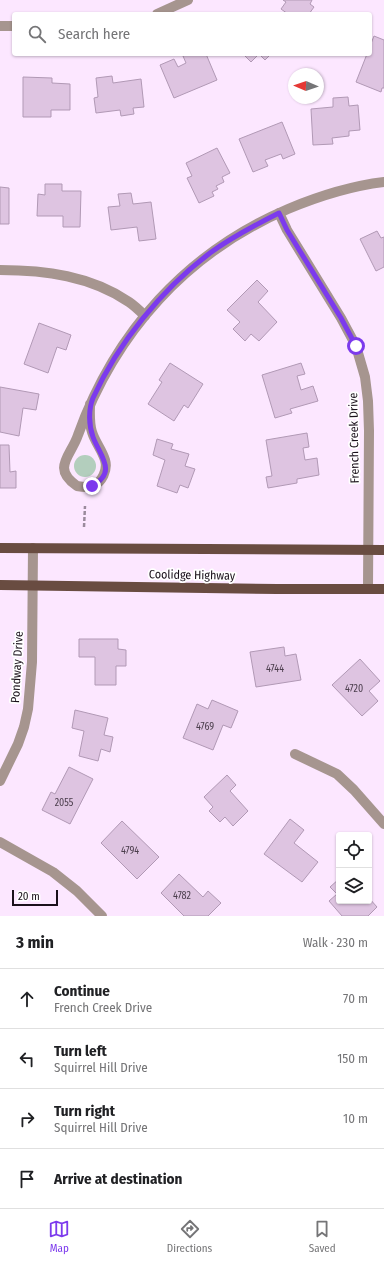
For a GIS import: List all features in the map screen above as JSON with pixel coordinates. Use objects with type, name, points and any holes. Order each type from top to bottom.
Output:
[{"type":"main road","name":"Coolidge Highway","points":[[0,548],[384,550]]},
{"type":"main road","name":"Coolidge Highway","points":[[0,585],[384,589]]},
{"type":"street","points":[[161,12],[188,0]]},
{"type":"street","points":[[0,26],[12,26]]},
{"type":"street","points":[[90,404],[91,431],[106,465],[102,478],[98,483],[92,486],[77,486],[67,478],[64,473],[65,459],[77,438],[90,404],[101,381],[122,347],[145,316],[173,285],[190,269],[211,253],[252,226],[279,213],[326,195],[384,182]]},
{"type":"street","name":"French Creek Drive","points":[[279,213],[287,230],[341,318],[356,346],[365,377],[369,430],[368,588]]},
{"type":"street","points":[[0,270],[37,271],[61,274],[80,279],[130,302],[145,316]]},
{"type":"street","name":"Pondway Drive","points":[[0,782],[18,744],[28,709],[32,662],[33,548]]},
{"type":"street","points":[[295,754],[337,774],[354,790],[384,824]]},
{"type":"street","points":[[0,842],[53,872],[77,891],[102,916]]},
{"type":"path","points":[[84,527],[85,506]]},
{"type":"green space","points":[[85,455],[93,458],[96,466],[93,474],[85,477],[77,474],[74,466],[77,458]]},
{"type":"building","points":[[283,0],[312,0],[310,4],[314,7],[310,12],[285,12],[281,9],[286,2]]},
{"type":"building","points":[[374,36],[384,40],[384,88],[382,88],[381,92],[356,82],[366,56],[372,56],[372,41]]},
{"type":"building","points":[[183,56],[207,56],[217,80],[174,98],[160,65],[174,59],[178,67],[186,63]]},
{"type":"building","points":[[245,56],[257,56],[251,62]]},
{"type":"building","points":[[261,56],[269,56],[265,60]]},
{"type":"building","points":[[112,76],[113,83],[141,79],[144,107],[133,108],[134,114],[121,116],[120,110],[96,113],[94,98],[98,97],[96,78]]},
{"type":"building","points":[[23,77],[52,78],[52,83],[70,84],[70,110],[51,110],[51,117],[23,117]]},
{"type":"building","points":[[348,97],[349,106],[358,105],[360,130],[349,131],[349,136],[332,138],[333,144],[313,145],[311,109],[333,107],[333,98]]},
{"type":"building","points":[[282,122],[295,154],[283,159],[281,154],[265,160],[268,166],[253,172],[239,139]]},
{"type":"building","points":[[217,148],[230,173],[222,177],[224,182],[216,186],[218,189],[212,192],[214,196],[199,203],[187,178],[192,176],[186,163]]},
{"type":"building","points":[[45,184],[62,184],[62,191],[81,191],[80,227],[63,227],[63,216],[37,216],[38,194],[45,195]]},
{"type":"building","points":[[0,187],[9,188],[9,224],[0,224]]},
{"type":"building","points":[[131,193],[133,204],[151,202],[156,239],[139,241],[137,227],[111,230],[108,207],[120,206],[118,194]]},
{"type":"building","points":[[377,231],[381,238],[384,237],[384,267],[376,271],[360,239]]},
{"type":"building","points":[[257,280],[268,291],[258,302],[277,322],[259,341],[251,334],[245,341],[233,329],[240,322],[227,310]]},
{"type":"building","points":[[39,323],[71,335],[66,350],[57,347],[48,373],[24,364]]},
{"type":"building","points":[[170,363],[203,384],[188,408],[184,405],[174,421],[148,404],[162,382],[159,380]]},
{"type":"building","points":[[301,363],[305,374],[297,376],[301,390],[313,386],[318,401],[290,409],[292,413],[275,418],[262,375]]},
{"type":"building","points":[[0,387],[39,394],[36,410],[23,408],[19,436],[0,432]]},
{"type":"building","points":[[307,433],[309,447],[303,448],[305,460],[317,458],[319,475],[297,479],[297,483],[268,488],[266,477],[272,476],[266,440]]},
{"type":"building","points":[[157,439],[173,444],[171,449],[189,454],[185,466],[195,469],[188,488],[180,485],[177,493],[157,486],[165,460],[153,455]]},
{"type":"building","points":[[0,445],[9,445],[10,472],[16,471],[16,488],[0,488]]},
{"type":"building","points":[[79,639],[118,639],[118,649],[126,650],[126,666],[116,666],[116,685],[95,685],[95,657],[79,657]]},
{"type":"building","points":[[284,647],[285,656],[296,654],[301,680],[256,687],[250,652]]},
{"type":"building","points":[[360,659],[380,681],[369,691],[378,701],[362,716],[332,685]]},
{"type":"building","points":[[212,700],[238,711],[231,728],[223,725],[213,750],[183,738],[197,704],[208,709]]},
{"type":"building","points":[[75,710],[108,718],[104,735],[113,737],[110,752],[101,749],[98,761],[79,756],[84,731],[72,728]]},
{"type":"building","points":[[69,767],[93,779],[70,824],[42,810],[51,792],[55,794]]},
{"type":"building","points":[[227,775],[236,785],[230,791],[248,811],[233,826],[225,817],[220,822],[209,811],[213,807],[204,797]]},
{"type":"building","points":[[290,819],[304,830],[294,843],[318,862],[302,882],[264,854]]},
{"type":"building","points":[[122,821],[159,857],[137,879],[101,843]]},
{"type":"building","points":[[179,874],[203,897],[208,891],[221,903],[208,916],[184,916],[161,893]]},
{"type":"building","points":[[336,882],[336,893],[330,887]]},
{"type":"building","points":[[336,895],[336,904],[372,904],[372,901],[377,907],[368,916],[342,916],[329,901]]},
{"type":"route","points":[[92,486],[98,483],[102,478],[106,465],[91,431],[90,420],[90,404],[101,381],[122,347],[145,316],[173,285],[190,269],[227,241],[252,226],[279,213],[287,230],[341,318],[356,346]]}]
